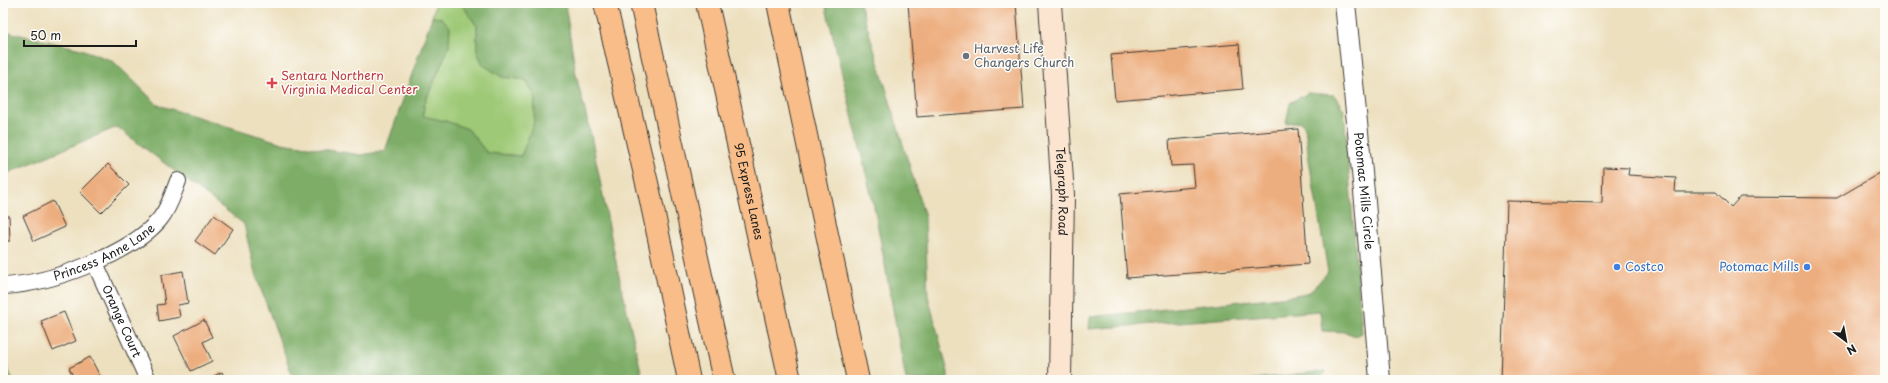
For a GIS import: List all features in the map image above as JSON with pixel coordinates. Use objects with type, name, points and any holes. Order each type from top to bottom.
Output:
[{"type":"highway","points":[[600,3],[618,59]]},
{"type":"highway","points":[[605,3],[650,196],[689,380]]},
{"type":"highway","points":[[641,3],[724,380]]},
{"type":"highway","name":"95 Express Lanes","points":[[707,3],[790,380]]},
{"type":"highway","points":[[779,9],[858,380]]},
{"type":"highway","points":[[683,352],[686,380]]},
{"type":"main road","name":"Telegraph Road","points":[[1050,3],[1063,195],[1060,380]]},
{"type":"street","name":"Potomac Mills Circle","points":[[1345,3],[1365,202],[1380,380]]},
{"type":"street","name":"Princess Anne Lane","points":[[3,286],[19,285],[41,280],[95,263],[128,244],[160,219],[170,203],[178,181]]},
{"type":"street","name":"Orange Court","points":[[95,263],[148,380]]},
{"type":"green space","points":[[436,3],[459,3],[463,6],[477,26],[477,51],[502,77],[526,80],[535,96],[534,122],[522,156],[487,153],[468,129],[423,116],[424,105],[449,47],[442,18],[432,17]]},
{"type":"green space","points":[[459,3],[565,3],[576,75],[591,135],[617,267],[643,380],[294,380],[255,273],[244,224],[117,127],[3,175],[3,31],[81,49],[113,61],[158,105],[282,143],[361,155],[385,151],[432,17],[442,18],[450,27],[449,47],[424,104],[423,116],[446,121],[468,129],[487,153],[521,156],[534,122],[535,96],[526,80],[502,77],[483,65],[477,51],[477,26],[463,6]]},
{"type":"green space","points":[[825,3],[860,3],[925,217],[928,296],[948,372],[948,380],[906,380],[875,211]]},
{"type":"green space","points":[[1308,93],[1334,95],[1344,110],[1362,333],[1356,336],[1345,332],[1322,331],[1320,311],[1089,329],[1090,317],[1291,296],[1310,292],[1328,272],[1309,160],[1305,127],[1300,122],[1286,123],[1290,103]]},
{"type":"green space","points":[[3,358],[13,380],[3,380]]},
{"type":"green space","points":[[1325,371],[1320,380],[1245,380]]},
{"type":"building","name":"Harvest Life Changers Church","points":[[908,3],[1016,3],[1024,109],[917,117]]},
{"type":"building","points":[[1239,44],[1243,89],[1115,100],[1111,55]]},
{"type":"building","points":[[1298,129],[1308,264],[1127,278],[1120,194],[1195,187],[1193,165],[1171,166],[1169,140]]},
{"type":"building","points":[[108,164],[129,185],[101,213],[80,192]]},
{"type":"building","points":[[1603,167],[1629,168],[1628,175],[1676,178],[1675,192],[1716,192],[1731,207],[1740,197],[1837,198],[1885,170],[1885,380],[1501,380],[1507,201],[1602,203]]},
{"type":"building","points":[[53,201],[65,227],[34,241],[23,216]]},
{"type":"building","points":[[214,215],[233,229],[215,255],[195,241]]},
{"type":"building","points":[[3,216],[9,216],[10,241],[3,241]]},
{"type":"building","points":[[183,271],[188,303],[178,305],[180,317],[159,321],[157,305],[165,304],[161,275]]},
{"type":"building","points":[[64,312],[76,341],[53,351],[41,321]]},
{"type":"building","points":[[204,320],[212,337],[203,342],[212,361],[191,371],[174,336]]},
{"type":"building","points":[[90,357],[102,380],[75,380],[69,368]]},
{"type":"building","points":[[222,372],[226,380],[206,380]]},
{"type":"place","name":"Harvest Life Changers Church","points":[[966,56]]},
{"type":"place","name":"Sentara Northern Virginia Medical Center","points":[[272,83]]},
{"type":"place","name":"Costco","points":[[1617,267]]},
{"type":"place","name":"Potomac Mills","points":[[1807,267]]}]
